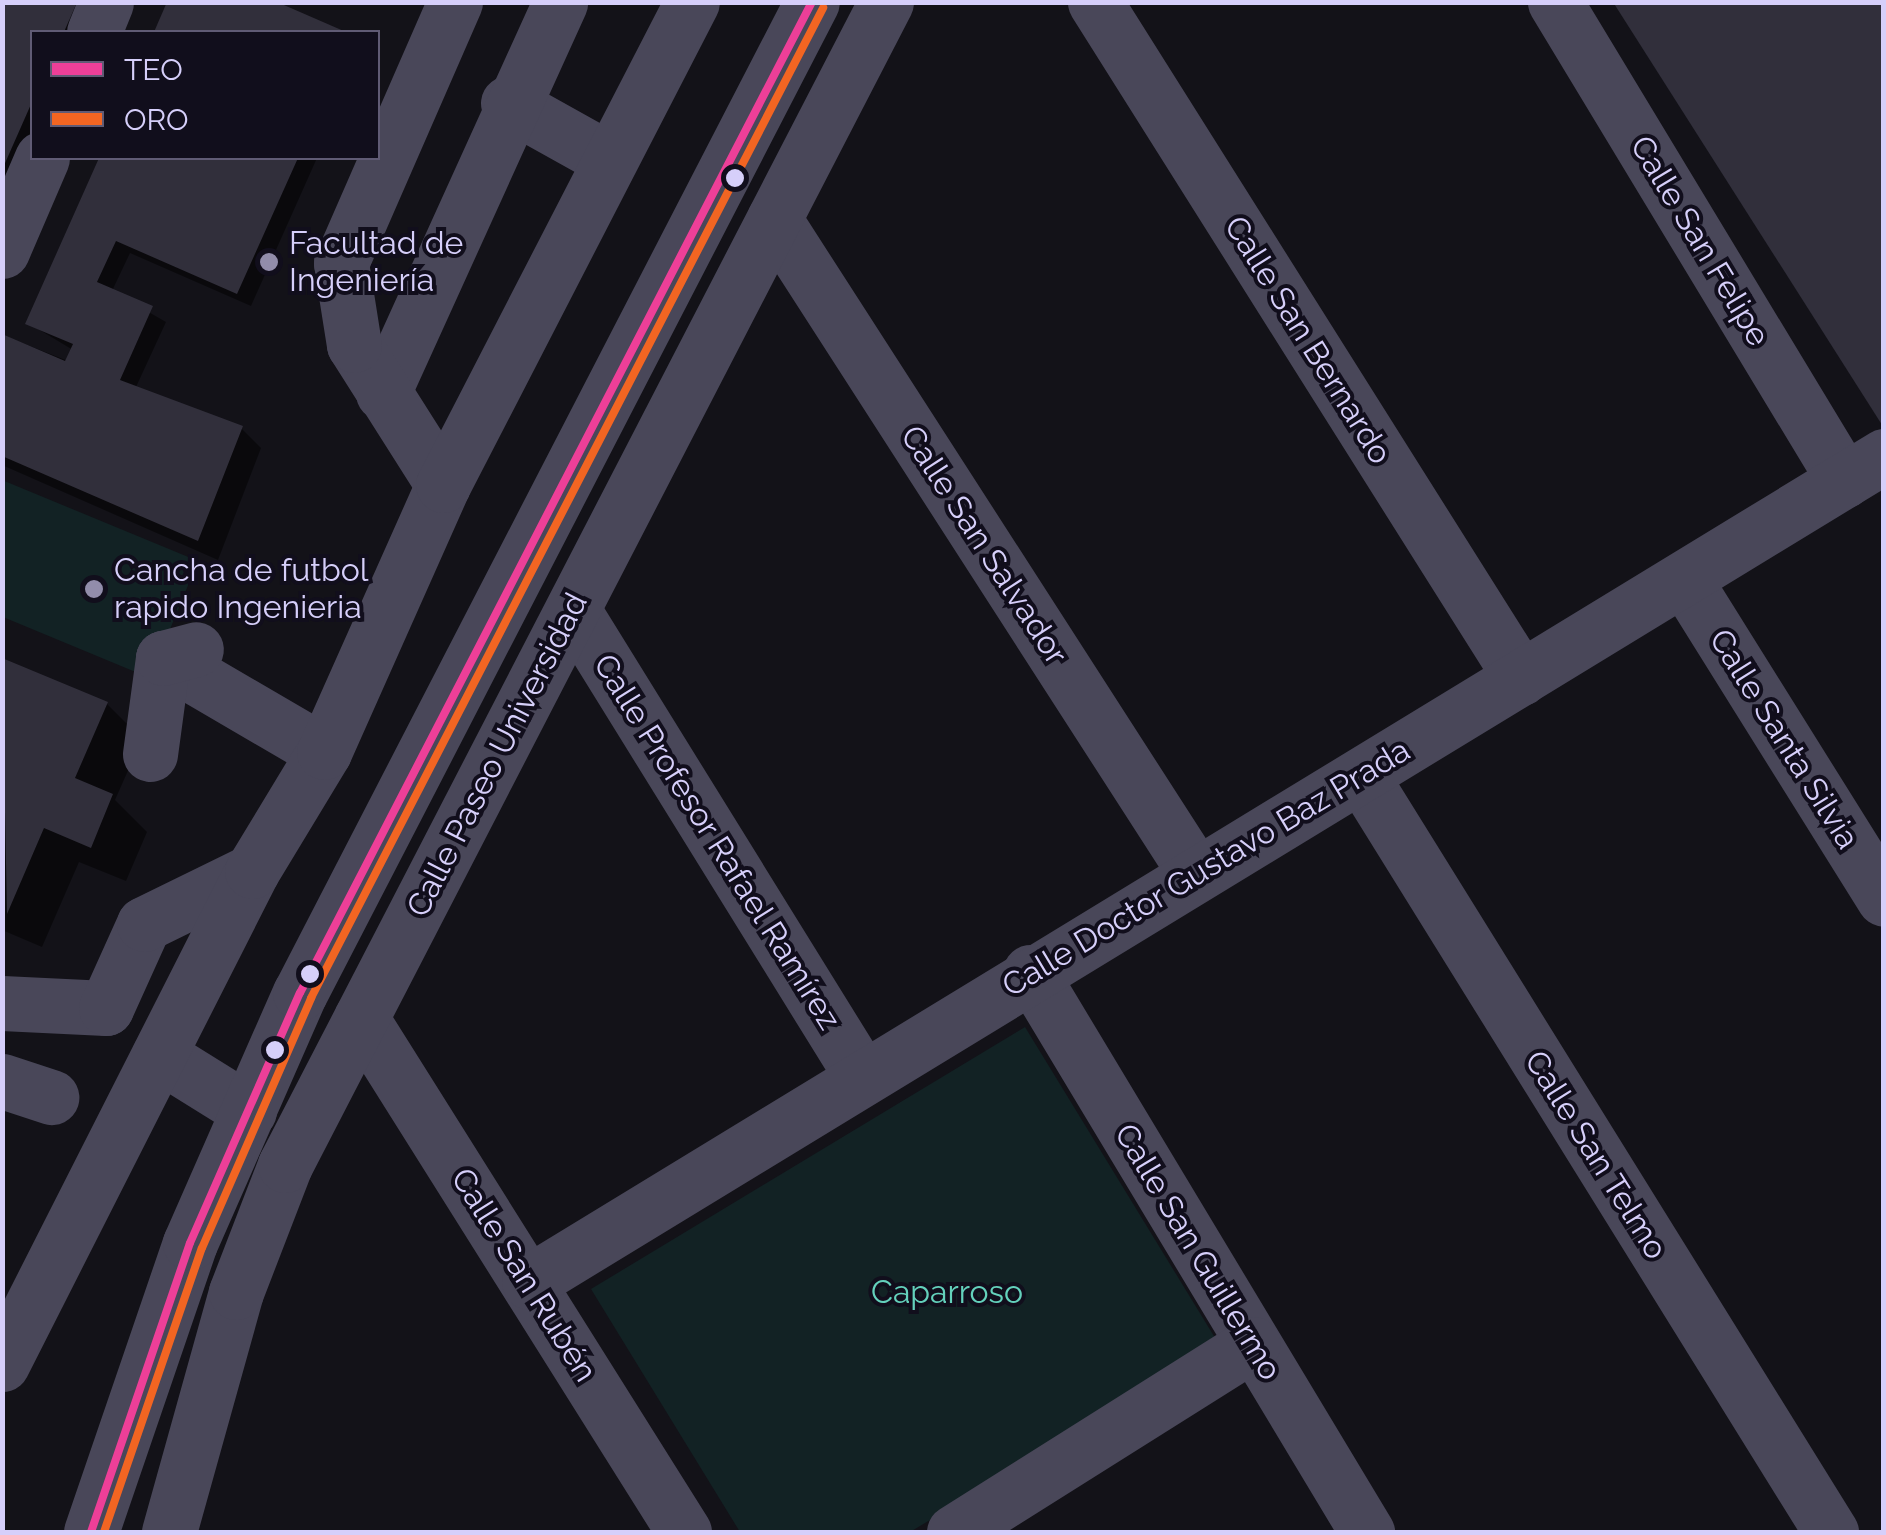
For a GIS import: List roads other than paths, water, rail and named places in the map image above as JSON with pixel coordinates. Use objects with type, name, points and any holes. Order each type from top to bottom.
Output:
[{"type":"street","points":[[95,30],[106,2]]},
{"type":"street","points":[[443,486],[345,325],[341,263],[456,2]]},
{"type":"street","points":[[383,393],[508,103],[560,2]]},
{"type":"street","points":[[2,1364],[252,871],[324,752],[443,486],[692,2]]},
{"type":"street","name":"Calle Paseo Universidad","points":[[91,1532],[190,1243],[300,993],[812,2]]},
{"type":"street","name":"Calle Paseo Universidad","points":[[189,1527],[236,1292],[286,1165],[886,2]]},
{"type":"street","name":"Calle San Bernardo","points":[[1094,2],[1521,678]]},
{"type":"street","name":"Calle San Felipe","points":[[1555,2],[1864,468]]},
{"type":"street","points":[[508,103],[608,159]]},
{"type":"street","points":[[2,250],[41,160]]},
{"type":"street","name":"Calle San Salvador","points":[[774,219],[1194,871]]},
{"type":"street","name":"Calle Doctor Gustavo Baz Prada","points":[[529,1282],[1194,871],[1362,777],[1864,468]]},
{"type":"street","name":"Calle Santa Silvia","points":[[1684,579],[1884,899]]},
{"type":"street","name":"Calle Profesor Rafael Ramírez","points":[[572,610],[861,1075]]},
{"type":"street","points":[[150,754],[185,652],[324,752]]},
{"type":"street","name":"Calle San Telmo","points":[[1362,777],[1831,1532]]},
{"type":"street","points":[[2,1003],[106,1008],[144,924],[252,871]]},
{"type":"street","name":"Calle San Guillermo","points":[[1030,972],[1367,1532]]},
{"type":"street","name":"Calle San Rubén","points":[[362,1018],[684,1532]]},
{"type":"street","points":[[159,1055],[249,1111]]},
{"type":"street","points":[[954,1532],[1254,1344]]},
{"type":"place","name":"Facultad de Ingeniería","points":[[269,262]]},
{"type":"place","name":"Cancha de futbol rapido Ingenieria","points":[[94,589]]},
{"type":"park label","name":"Caparroso","points":[[947,1292]]}]
